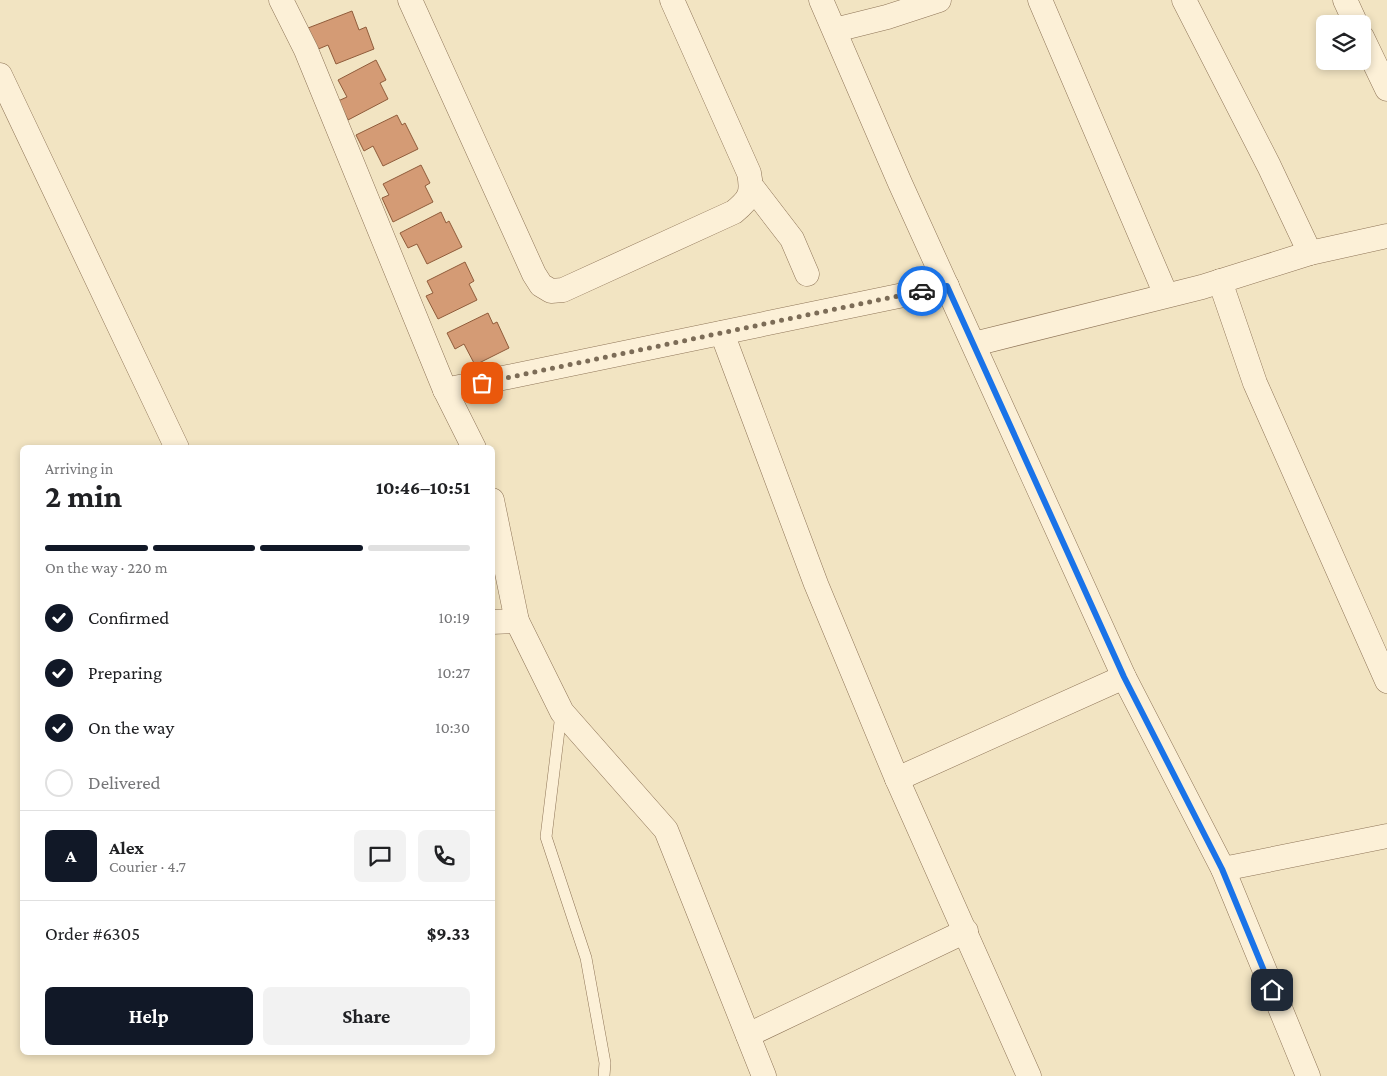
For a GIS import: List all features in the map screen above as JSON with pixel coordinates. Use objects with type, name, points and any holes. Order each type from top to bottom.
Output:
[{"type":"street","points":[[281,0],[306,50],[445,390],[472,445]]},
{"type":"street","points":[[410,0],[534,274],[541,285],[551,292],[563,290],[734,212],[747,201],[752,187]]},
{"type":"street","points":[[672,0],[749,173],[752,187],[792,239],[807,274]]},
{"type":"street","points":[[821,0],[900,183],[1124,677],[1222,869],[1308,1076]]},
{"type":"street","points":[[835,30],[887,17],[939,0]]},
{"type":"street","points":[[1040,0],[1166,295]]},
{"type":"street","points":[[1184,0],[1269,166],[1310,253]]},
{"type":"street","points":[[1345,0],[1352,15]]},
{"type":"street","points":[[1371,57],[1387,90]]},
{"type":"street","points":[[0,75],[176,445]]},
{"type":"street","points":[[974,344],[1220,281],[1310,253],[1387,236]]},
{"type":"street","points":[[1220,281],[1255,383],[1387,681]]},
{"type":"street","points":[[445,390],[947,286]]},
{"type":"street","points":[[722,333],[816,584],[897,779],[1029,1076]]},
{"type":"street","points":[[495,515],[516,621],[562,712],[666,830],[764,1076]]},
{"type":"street","points":[[495,622],[516,621]]},
{"type":"street","points":[[897,779],[1124,677]]},
{"type":"street","points":[[1222,869],[1387,836]]},
{"type":"street","points":[[748,1034],[966,931]]},
{"type":"lane","points":[[562,712],[546,837],[586,958],[605,1063],[604,1076]]},
{"type":"building","points":[[352,11],[359,30],[366,27],[374,49],[336,64],[328,45],[316,50],[308,28]]},
{"type":"building","points":[[376,60],[386,80],[380,83],[388,99],[348,120],[338,101],[347,97],[338,80]]},
{"type":"building","points":[[397,115],[402,125],[405,123],[418,149],[383,166],[373,146],[364,151],[356,135]]},
{"type":"building","points":[[421,165],[430,183],[425,186],[433,202],[393,222],[382,198],[389,195],[383,184]]},
{"type":"building","points":[[441,212],[446,223],[449,221],[462,247],[427,264],[417,244],[408,248],[400,233]]},
{"type":"building","points":[[465,262],[474,281],[469,284],[477,300],[438,319],[426,296],[433,293],[427,281]]},
{"type":"building","points":[[488,313],[493,324],[497,322],[509,348],[475,365],[464,344],[455,349],[447,333]]},
{"type":"way so far","points":[[482,383],[922,291]]},
{"type":"route","points":[[922,291],[947,286],[1124,677],[1222,869],[1272,990]]}]
